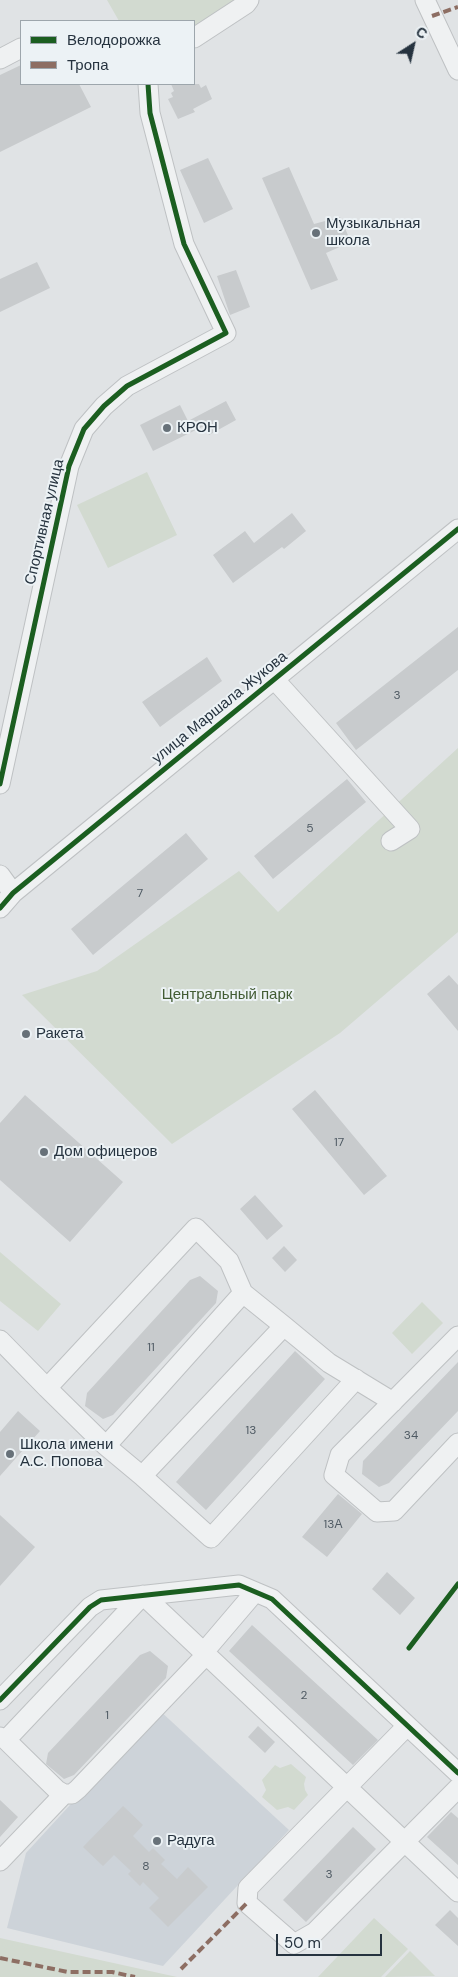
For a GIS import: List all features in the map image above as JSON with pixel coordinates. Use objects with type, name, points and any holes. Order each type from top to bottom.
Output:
[{"type":"street","points":[[195,37],[246,4],[249,0]]},
{"type":"street","points":[[424,0],[458,70]]},
{"type":"street","points":[[0,59],[20,49]]},
{"type":"street","name":"Спортивная улица","points":[[0,784],[69,466],[84,429],[104,406],[127,386],[226,333],[184,244],[150,113],[148,85]]},
{"type":"street","name":"улица Маршала Жукова","points":[[0,908],[13,893],[458,529]]},
{"type":"street","points":[[274,679],[410,829],[391,841]]},
{"type":"street","points":[[0,875],[13,893]]},
{"type":"street","points":[[47,1388],[196,1228],[229,1261],[243,1293],[329,1363],[393,1402]]},
{"type":"street","points":[[106,1446],[243,1293]]},
{"type":"street","points":[[142,1476],[284,1326]]},
{"type":"street","points":[[458,1336],[340,1456],[334,1475],[377,1512],[394,1511],[458,1443]]},
{"type":"street","points":[[0,1340],[106,1446],[211,1538],[356,1379]]},
{"type":"street","points":[[0,1700],[90,1608],[101,1600],[239,1585],[272,1599],[458,1773]]},
{"type":"street","points":[[143,1595],[3,1739],[57,1790],[64,1794],[72,1794],[78,1789],[202,1659],[209,1646],[255,1592]]},
{"type":"street","points":[[143,1595],[458,1892]]},
{"type":"street","points":[[407,1726],[248,1888],[247,1903],[294,1944],[315,1932],[458,1788]]},
{"type":"street","points":[[0,1861],[64,1794]]},
{"type":"shaded area","name":"Радуга","points":[[158,1709],[289,1830],[163,1966],[7,1928],[26,1853]]},
{"type":"green space","points":[[107,0],[235,0],[195,26],[195,20],[118,20]]},
{"type":"green space","points":[[147,472],[177,535],[108,568],[77,505]]},
{"type":"green space","name":"Центральный парк","points":[[458,748],[458,932],[340,1033],[172,1144],[22,995],[97,971],[239,871],[278,912]]},
{"type":"green space","points":[[0,1252],[61,1304],[38,1331],[0,1301]]},
{"type":"green space","points":[[422,1302],[443,1323],[412,1354],[392,1333]]},
{"type":"green space","points":[[291,1764],[306,1777],[304,1784],[308,1795],[294,1810],[288,1807],[277,1810],[262,1797],[266,1790],[262,1780],[275,1765],[280,1768]]},
{"type":"green space","points":[[374,1918],[408,1949],[381,1977],[318,1977]]},
{"type":"green space","points":[[0,1938],[177,1977],[0,1977]]},
{"type":"green space","points":[[410,1951],[435,1976],[385,1977]]},
{"type":"building","points":[[20,65],[20,85],[80,85],[91,107],[0,152],[0,75]]},
{"type":"building","points":[[199,84],[201,88],[206,85],[212,99],[193,109],[195,112],[178,119],[168,99],[173,97],[171,93],[174,91],[171,85]]},
{"type":"building","points":[[208,158],[233,209],[204,223],[180,170]]},
{"type":"building","name":"Музыкальная школа","points":[[289,167],[314,224],[340,217],[351,242],[326,253],[338,280],[311,290],[262,178]]},
{"type":"building","points":[[37,262],[50,288],[0,312],[0,279]]},
{"type":"building","points":[[236,270],[250,307],[230,315],[217,276]]},
{"type":"building","name":"КРОН","points":[[226,401],[236,420],[209,435],[204,426],[153,451],[140,425],[180,405],[188,421]]},
{"type":"building","points":[[292,513],[306,531],[284,549],[282,547],[233,583],[213,555],[245,531],[254,543]]},
{"type":"building","points":[[458,627],[458,670],[356,750],[336,723]]},
{"type":"building","points":[[207,657],[222,681],[160,727],[142,702]]},
{"type":"building","points":[[347,779],[366,802],[273,879],[254,856]]},
{"type":"building","points":[[186,833],[208,859],[93,955],[71,929]]},
{"type":"building","points":[[449,975],[458,985],[458,1031],[427,994]]},
{"type":"building","points":[[315,1090],[387,1176],[364,1195],[292,1109]]},
{"type":"building","name":"Дом офицеров","points":[[25,1095],[123,1182],[70,1242],[0,1180],[0,1123]]},
{"type":"building","points":[[255,1195],[283,1226],[267,1240],[240,1209]]},
{"type":"building","points":[[284,1246],[297,1260],[285,1272],[272,1258]]},
{"type":"building","points":[[200,1276],[218,1291],[216,1303],[113,1415],[103,1419],[85,1406],[87,1393],[190,1280]]},
{"type":"building","points":[[295,1351],[325,1379],[206,1510],[176,1482]]},
{"type":"building","points":[[458,1362],[458,1411],[389,1483],[379,1487],[362,1474],[363,1461]]},
{"type":"building","name":"Школа имени А.С. Попова","points":[[18,1411],[40,1431],[0,1476],[0,1432]]},
{"type":"building","points":[[338,1494],[362,1514],[327,1557],[302,1537]]},
{"type":"building","points":[[0,1515],[35,1547],[0,1586]]},
{"type":"building","points":[[387,1572],[415,1598],[400,1615],[372,1589]]},
{"type":"building","points":[[252,1625],[378,1740],[353,1765],[229,1651]]},
{"type":"building","points":[[150,1651],[168,1666],[166,1678],[74,1775],[64,1779],[46,1764],[48,1753],[140,1655]]},
{"type":"building","points":[[258,1726],[275,1742],[265,1753],[248,1737]]},
{"type":"building","points":[[0,1800],[18,1817],[0,1837]]},
{"type":"building","points":[[123,1806],[143,1825],[133,1836],[149,1852],[153,1848],[165,1860],[161,1864],[177,1879],[188,1867],[208,1887],[168,1927],[149,1908],[159,1898],[143,1882],[140,1886],[128,1874],[131,1871],[114,1855],[103,1866],[83,1847]]},
{"type":"building","points":[[451,1812],[458,1818],[458,1865],[427,1837]]},
{"type":"building","points":[[353,1827],[376,1849],[306,1922],[283,1900]]},
{"type":"building","points":[[450,1910],[458,1918],[458,1946],[435,1925]]},
{"type":"marked path","points":[[432,16],[458,7]]},
{"type":"marked path","points":[[181,1969],[247,1903]]},
{"type":"marked path","points":[[0,1958],[68,1972],[112,1972],[135,1977]]},
{"type":"cycle path","points":[[0,784],[69,466],[84,429],[104,406],[127,386],[226,333],[184,244],[150,113],[148,85]]},
{"type":"cycle path","points":[[0,908],[13,893],[458,529]]},
{"type":"cycle path","points":[[409,1648],[458,1584]]},
{"type":"cycle path","points":[[0,1700],[90,1607],[101,1600],[239,1585],[272,1599],[458,1773]]},
{"type":"place","name":"Музыкальная школа","points":[[316,233]]},
{"type":"place","name":"КРОН","points":[[167,428]]},
{"type":"place","name":"Ракета","points":[[26,1034]]},
{"type":"place","name":"Дом офицеров","points":[[44,1152]]},
{"type":"place","name":"Школа имени А.С. Попова","points":[[10,1454]]},
{"type":"place","name":"Радуга","points":[[157,1841]]}]
